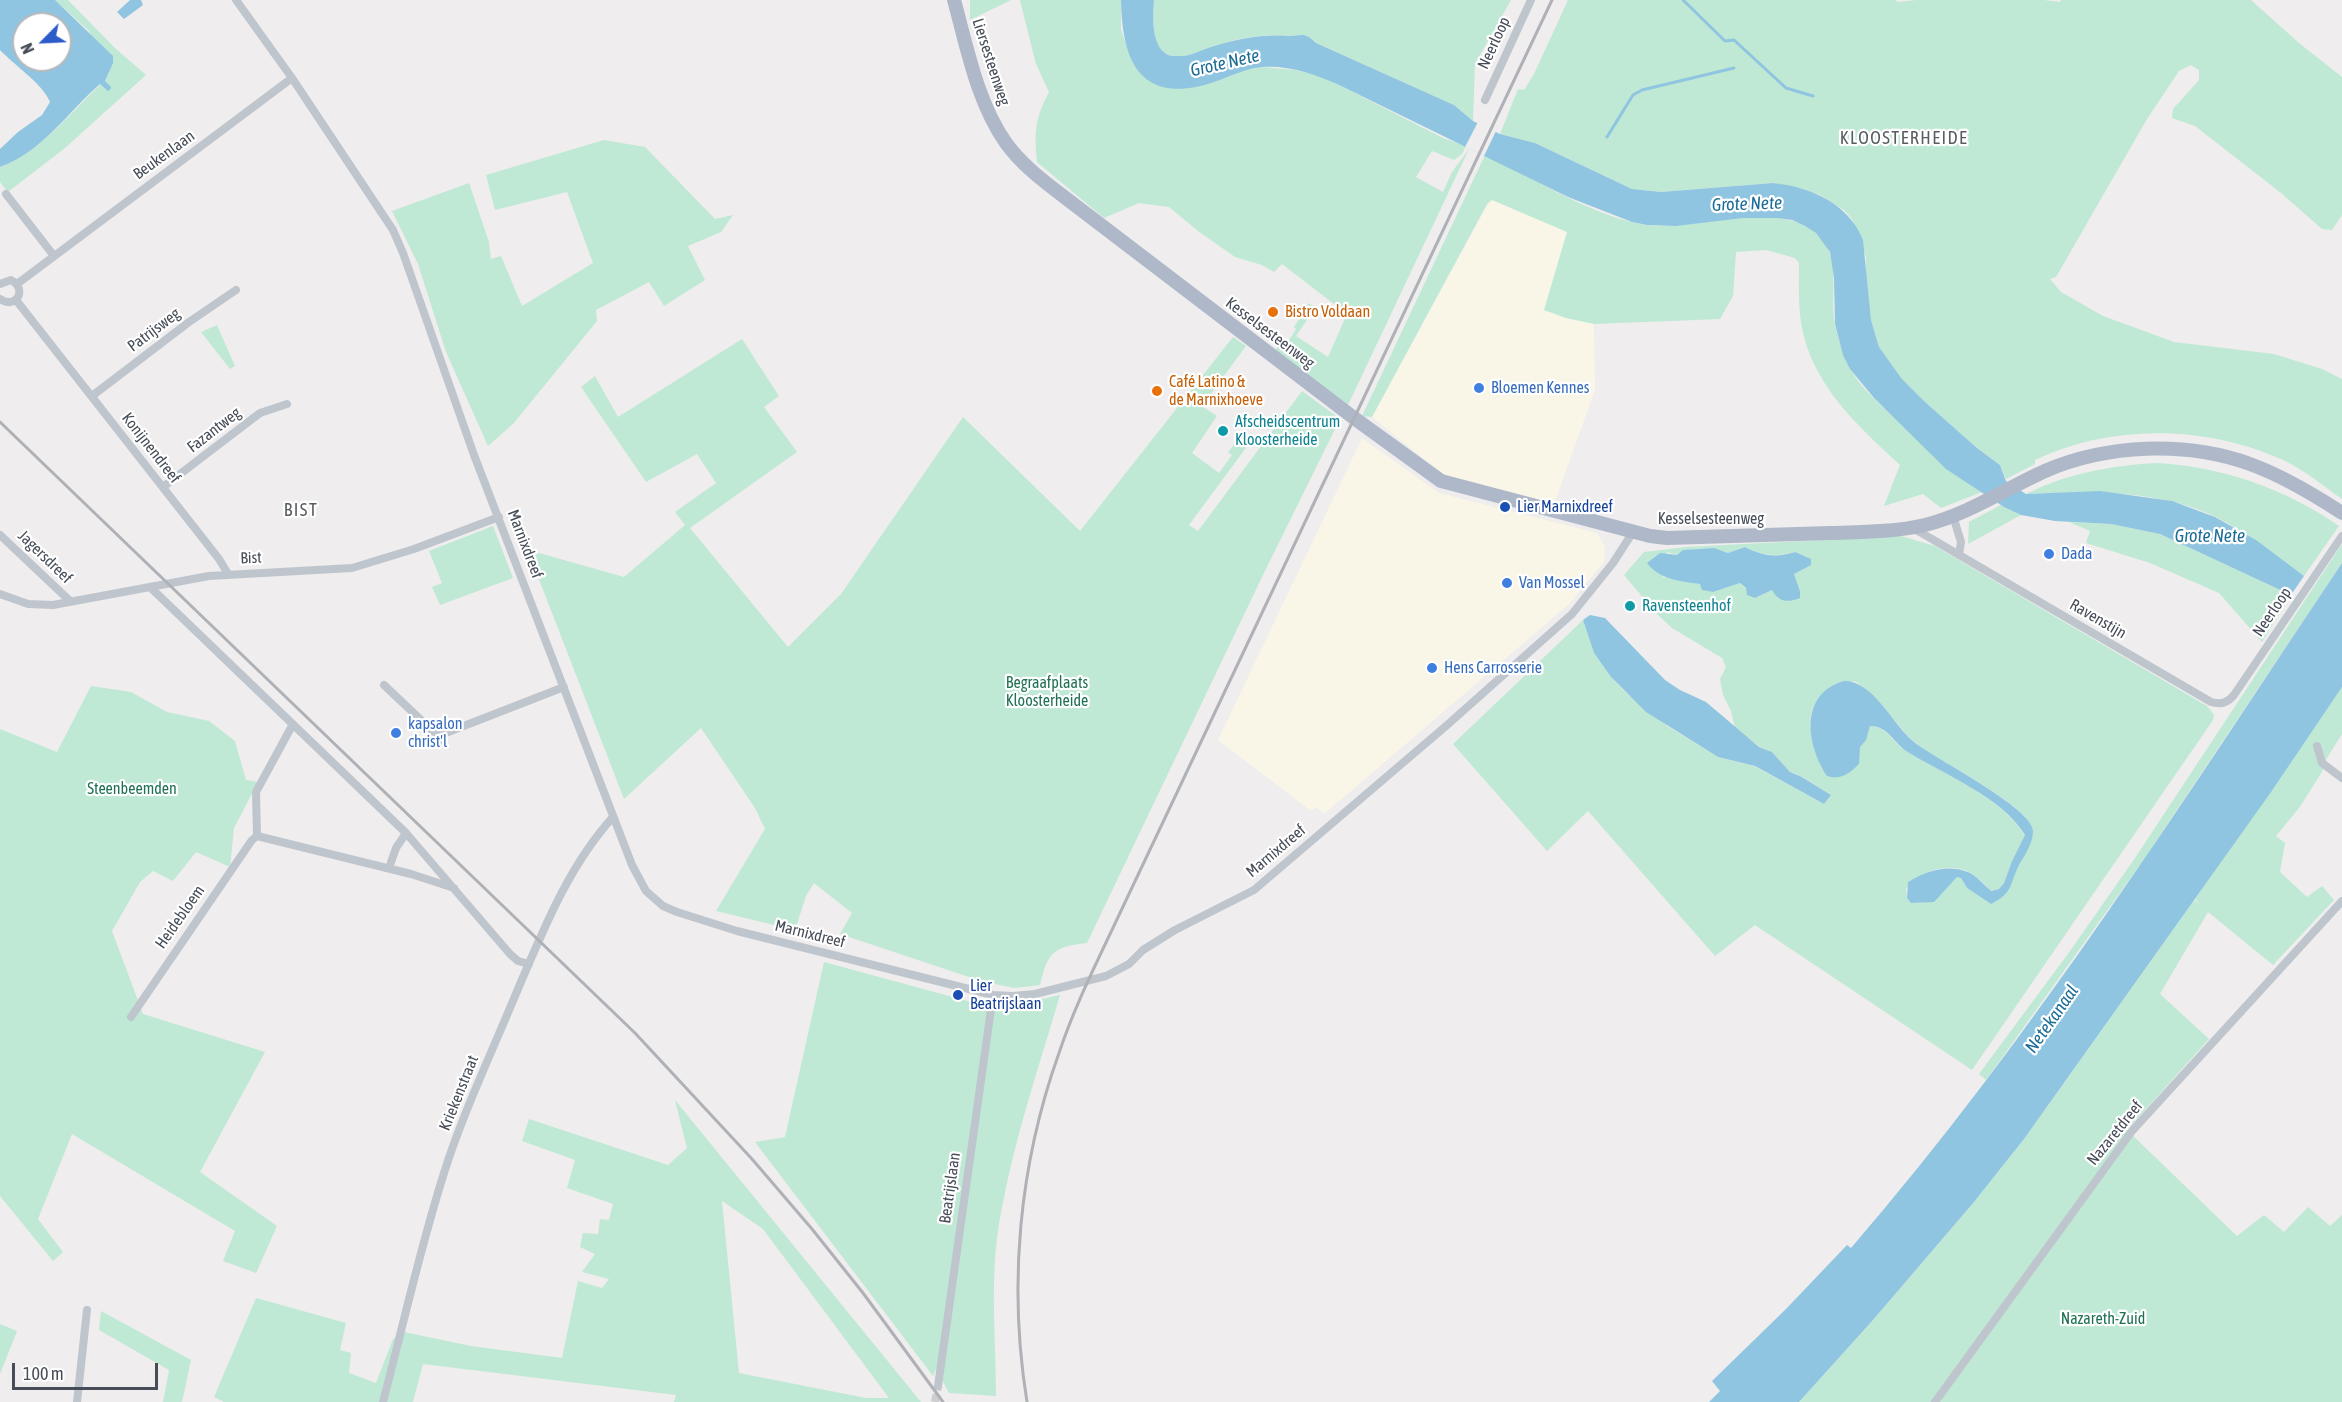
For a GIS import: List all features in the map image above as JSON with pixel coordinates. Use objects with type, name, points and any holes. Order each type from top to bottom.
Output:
[{"type":"main road","name":"Liersesteenweg","points":[[954,0],[983,99],[999,133],[1021,162],[1078,207]]},
{"type":"main road","name":"Kesselsesteenweg","points":[[1078,207],[1354,418],[1442,481],[1633,532],[1667,538],[1817,534],[1913,528],[1953,516],[2046,471],[2087,457],[2140,450],[2202,452],[2249,463],[2288,480],[2339,511]]},
{"type":"street","name":"Marnixdreef","points":[[236,0],[379,207],[399,243],[498,517],[613,817],[640,883],[652,898],[663,906],[737,931],[993,995],[1035,994],[1106,976],[1129,964],[1143,950],[1174,930],[1254,890],[1437,734],[1572,614],[1613,563],[1633,532]]},
{"type":"street","name":"Neerloop","points":[[1485,100],[1531,0]]},
{"type":"street","name":"Beukenlaan","points":[[17,284],[292,78]]},
{"type":"street","points":[[6,194],[54,256]]},
{"type":"street","points":[[0,284],[7,280],[17,284],[20,291],[16,300],[6,303],[0,299]]},
{"type":"street","name":"Patrijsweg","points":[[92,396],[189,322],[236,290]]},
{"type":"street","name":"Konijnendreef","points":[[16,300],[228,574]]},
{"type":"street","name":"Fazantweg","points":[[163,488],[260,413],[287,404]]},
{"type":"street","points":[[1953,516],[1959,534],[1959,555]]},
{"type":"street","name":"Bist","points":[[0,594],[28,604],[53,605],[228,574],[334,570],[363,566],[498,517]]},
{"type":"street","name":"Ravenstijn","points":[[1913,528],[2211,702],[2225,703]]},
{"type":"street","name":"Jagersdreef","points":[[0,535],[70,601]]},
{"type":"street","name":"Neerloop","points":[[2225,703],[2234,695],[2342,536]]},
{"type":"street","points":[[150,587],[406,833],[510,954],[518,961],[529,964]]},
{"type":"street","points":[[384,685],[438,740],[564,687]]},
{"type":"street","points":[[293,724],[256,792],[257,836],[389,868],[454,888]]},
{"type":"street","points":[[2317,746],[2322,763],[2342,778]]},
{"type":"street","name":"Kriekenstraat","points":[[383,1402],[444,1173],[466,1113],[558,899],[601,830],[613,817]]},
{"type":"street","points":[[389,868],[396,848],[406,833]]},
{"type":"street","name":"Heidebloem","points":[[131,1017],[232,868],[257,836]]},
{"type":"street","name":"Nazaretdreef","points":[[1935,1402],[2132,1131],[2342,901]]},
{"type":"street","name":"Beatrijslaan","points":[[938,1386],[993,995]]},
{"type":"street","points":[[77,1402],[87,1310]]},
{"type":"shaded area","points":[[1490,200],[1502,203],[1567,232],[1544,310],[1594,324],[1595,390],[1554,504],[1445,476],[1372,417]]},
{"type":"shaded area","points":[[1362,438],[1439,493],[1597,533],[1605,547],[1604,562],[1569,604],[1324,814],[1316,807],[1311,811],[1218,740]]},
{"type":"green space","points":[[55,0],[68,0],[116,49],[146,75],[65,148],[8,192],[0,182],[0,167],[27,153],[64,121],[101,84],[108,84],[105,81],[109,73],[89,31],[72,16],[72,12],[68,12]]},
{"type":"green space","points":[[970,0],[1011,0],[970,20]]},
{"type":"green space","points":[[1020,0],[1121,0],[1121,30],[1133,63],[1216,80],[1248,69],[1263,67],[1295,70],[1316,75],[1337,84],[1443,138],[1466,146],[1462,154],[1454,160],[1432,151],[1416,177],[1443,192],[1452,172],[1469,149],[1348,405],[1275,351],[1282,340],[1287,343],[1309,303],[1315,308],[1296,336],[1328,357],[1347,314],[1282,264],[1274,272],[1262,265],[1235,257],[1169,207],[1139,203],[1104,218],[1037,162],[1037,126],[1049,92],[1036,64]]},
{"type":"green space","points":[[1154,0],[1511,0],[1475,64],[1473,121],[1454,105],[1305,36],[1250,37],[1187,55],[1168,55],[1160,48],[1155,36]]},
{"type":"green space","points":[[1568,0],[1898,0],[1895,1],[1898,2],[2044,0],[2060,2],[2061,0],[2251,0],[2299,43],[2342,77],[2342,215],[2332,230],[2322,229],[2281,193],[2195,126],[2172,118],[2173,109],[2199,80],[2199,70],[2191,65],[2179,71],[2147,119],[2056,277],[2050,279],[2061,292],[2103,316],[2174,342],[2274,354],[2322,369],[2342,379],[2342,499],[2296,467],[2259,450],[2227,441],[2162,433],[2129,435],[2065,448],[2035,460],[2035,464],[2006,479],[2000,465],[1977,448],[1902,379],[1879,347],[1871,320],[1866,280],[1866,257],[1852,219],[1844,210],[1807,190],[1773,183],[1661,192],[1632,189],[1535,143],[1500,134],[1518,89],[1524,90],[1534,74]]},
{"type":"green space","points":[[604,140],[645,147],[715,219],[733,215],[721,232],[688,246],[705,280],[664,306],[649,282],[596,310],[597,321],[513,424],[488,446],[446,352],[418,264],[392,211],[469,183],[489,242],[491,259],[501,256],[522,306],[593,263],[567,192],[495,210],[486,175]]},
{"type":"green space","points":[[1485,155],[1586,206],[1628,221],[1667,226],[1759,217],[1801,224],[1817,234],[1825,243],[1833,265],[1835,325],[1839,341],[1856,378],[1883,407],[1959,475],[1982,492],[1941,508],[1923,494],[1884,506],[1900,465],[1840,404],[1816,369],[1802,328],[1799,304],[1799,263],[1795,258],[1766,250],[1736,252],[1733,296],[1720,319],[1594,324],[1544,310],[1567,232],[1492,200],[1487,204],[1372,417],[1362,416]]},
{"type":"green space","points":[[217,325],[235,366],[230,369],[201,332]]},
{"type":"green space","name":"Begraafplaats Kloosterheide","points":[[1233,337],[1246,346],[1202,406],[1217,416],[1192,453],[1219,473],[1232,455],[1228,452],[1242,435],[1251,441],[1189,525],[1198,531],[1302,391],[1340,419],[1087,943],[1059,949],[1054,953],[1049,958],[1040,985],[1015,988],[984,982],[840,934],[852,913],[814,883],[806,896],[795,930],[716,911],[765,829],[755,808],[701,728],[624,799],[530,556],[539,553],[624,577],[685,525],[675,512],[716,483],[697,454],[646,482],[581,387],[595,376],[618,417],[742,339],[779,396],[764,407],[797,452],[690,528],[788,647],[841,594],[963,417],[1080,531]]},
{"type":"green space","points":[[2157,463],[2206,469],[2252,482],[2297,501],[2339,526],[2304,576],[2239,530],[2216,517],[2171,501],[2123,494],[2026,494],[2073,476],[2123,466]]},
{"type":"green space","points":[[2001,505],[2021,515],[1968,544],[1969,522]]},
{"type":"green space","points":[[2069,522],[2111,524],[2160,534],[2291,595],[2262,642],[2219,593],[2150,563],[2086,543],[2090,531]]},
{"type":"green space","points":[[493,526],[513,578],[440,605],[432,587],[442,583],[429,551]]},
{"type":"green space","points":[[1901,536],[1935,546],[2207,706],[2214,715],[2213,720],[1972,1070],[1755,925],[1715,956],[1588,811],[1547,851],[1453,744],[1583,620],[1594,653],[1611,677],[1625,692],[1667,726],[1718,757],[1754,766],[1824,804],[1831,795],[1803,777],[1790,772],[1772,752],[1760,747],[1735,728],[1731,711],[1723,695],[1720,679],[1726,667],[1722,658],[1672,628],[1624,575],[1644,552],[1686,547]],"holes":[[[1745,547],[1770,555],[1795,552],[1801,570],[1794,574],[1800,591],[1772,590],[1755,598],[1740,583],[1713,592],[1703,590],[1700,584],[1663,577],[1667,552],[1677,555],[1687,550],[1702,549],[1728,553]],[[1854,681],[1878,700],[1914,742],[2007,801],[2028,820],[2032,828],[2029,846],[2018,868],[1991,904],[1967,888],[1961,878],[1957,877],[1937,895],[1919,903],[1912,903],[1907,898],[1906,889],[1926,873],[1943,868],[1969,872],[1991,891],[1999,889],[2004,883],[2025,836],[2002,810],[1971,788],[1906,751],[1886,732],[1876,727],[1870,726],[1863,741],[1852,752],[1822,768],[1811,733],[1811,714],[1819,698],[1835,688]]]},
{"type":"green space","points":[[2342,544],[2342,563],[2142,862],[1986,1080],[1979,1074],[2135,858]]},
{"type":"green space","name":"Steenbeemden","points":[[91,686],[131,692],[167,712],[209,721],[235,741],[246,780],[258,782],[234,828],[230,867],[196,852],[173,881],[153,871],[140,882],[112,931],[143,1014],[265,1052],[200,1172],[277,1226],[256,1273],[223,1261],[235,1231],[72,1134],[38,1219],[63,1252],[53,1261],[0,1196],[0,729],[57,752]]},
{"type":"green space","name":"Nazareth-Zuid","points":[[2342,687],[2342,734],[2299,808],[2276,836],[2285,843],[2280,872],[2307,897],[2322,886],[2334,900],[2273,965],[2208,912],[2160,994],[2209,1039],[2127,1130],[2237,1236],[2264,1215],[2284,1232],[2308,1207],[2330,1226],[2342,1215],[2342,1402],[1799,1402],[1974,1202],[2024,1139],[2194,900],[2200,904],[2195,899]]},
{"type":"green space","points":[[824,962],[997,1009],[1060,995],[1020,1130],[1006,1185],[997,1235],[994,1281],[996,1396],[949,1393],[936,1369],[933,1376],[755,1142],[785,1137]]},
{"type":"green space","points":[[675,1100],[921,1402],[674,1402],[676,1395],[423,1364],[413,1402],[224,1402],[214,1397],[256,1298],[346,1323],[340,1350],[351,1353],[349,1373],[376,1383],[393,1339],[404,1332],[471,1346],[562,1358],[578,1281],[602,1288],[609,1279],[582,1272],[595,1254],[580,1247],[583,1233],[598,1234],[600,1219],[609,1220],[613,1204],[567,1188],[575,1160],[522,1141],[529,1119],[668,1165],[687,1148]],"holes":[[[722,1201],[763,1229],[889,1398],[866,1398],[739,1373]]]},
{"type":"green space","points":[[101,1311],[191,1360],[182,1402],[163,1402],[169,1370],[99,1330]]},
{"type":"green space","points":[[0,1324],[17,1331],[0,1374]]},
{"type":"water","points":[[0,0],[55,0],[67,12],[12,12],[12,61],[0,50]]},
{"type":"water","points":[[130,0],[141,0],[143,5],[124,19],[117,12]]},
{"type":"water","name":"Grote Nete","points":[[1121,0],[1154,0],[1155,36],[1160,48],[1169,55],[1187,55],[1250,38],[1305,35],[1316,43],[1454,105],[1473,121],[1500,134],[1535,143],[1632,189],[1661,192],[1773,183],[1801,188],[1827,199],[1848,216],[1863,240],[1871,320],[1879,347],[1902,379],[1924,401],[1977,448],[2000,465],[2006,481],[2026,494],[2100,491],[2172,501],[2215,517],[2256,540],[2304,576],[2291,595],[2160,534],[2111,524],[2055,521],[2021,515],[2004,507],[1946,469],[1874,398],[1850,369],[1843,355],[1835,324],[1834,278],[1830,252],[1816,233],[1805,226],[1792,220],[1777,218],[1743,218],[1676,226],[1632,222],[1568,197],[1337,84],[1291,69],[1254,68],[1196,87],[1175,89],[1158,85],[1145,78],[1135,66],[1124,36]]},
{"type":"water","points":[[72,16],[113,56],[113,63],[105,81],[111,87],[110,90],[108,91],[100,84],[41,142],[15,161],[0,167],[0,149],[18,132],[42,115],[50,102],[24,72],[72,72]]},
{"type":"water","points":[[1745,547],[1770,555],[1795,552],[1811,559],[1811,565],[1794,574],[1800,598],[1791,601],[1784,600],[1772,590],[1755,598],[1747,595],[1746,588],[1740,583],[1713,592],[1702,590],[1700,584],[1678,581],[1664,576],[1647,563],[1660,553],[1677,555],[1683,550],[1714,548],[1728,553]]},
{"type":"water","name":"Netekanaal","points":[[2342,563],[2342,687],[2271,792],[2024,1139],[1974,1202],[1799,1402],[1709,1402],[1720,1391],[1712,1381],[1847,1245],[1851,1248],[1919,1167],[1983,1084],[2046,999],[2167,826]]},
{"type":"water","points":[[1590,615],[1605,618],[1665,680],[1706,702],[1759,747],[1772,752],[1790,772],[1831,795],[1824,804],[1755,766],[1718,757],[1646,712],[1611,677],[1594,653],[1583,620]]},
{"type":"water","points":[[1844,681],[1864,688],[1873,695],[1914,742],[2001,797],[2029,821],[2033,831],[2030,844],[2004,896],[1991,904],[1967,888],[1961,878],[1957,877],[1934,902],[1911,903],[1907,898],[1908,882],[1930,872],[1944,869],[1968,872],[1991,891],[1999,889],[2004,883],[2025,835],[2015,821],[1987,798],[1906,751],[1886,732],[1876,727],[1870,726],[1866,740],[1860,747],[1859,764],[1852,771],[1837,777],[1827,776],[1814,749],[1811,735],[1813,708],[1819,697],[1829,688]]},
{"type":"pier","points":[[1478,122],[1496,131],[1484,156],[1465,147]]},
{"type":"waterway","points":[[1683,0],[1725,41],[1734,40],[1786,88],[1813,96]]},
{"type":"waterway","points":[[1607,137],[1633,95],[1642,90],[1734,68]]},
{"type":"tunnel","points":[[935,1402],[938,1386]]},
{"type":"railway","points":[[1027,1402],[1018,1314],[1021,1226],[1034,1138],[1064,1037],[1097,962],[1552,0]]},
{"type":"railway","points":[[0,422],[635,1033],[752,1159],[812,1229],[863,1293],[943,1402]]},
{"type":"place","name":"Bistro Voldaan","points":[[1273,312]]},
{"type":"place","name":"Bloemen Kennes","points":[[1479,388]]},
{"type":"place","name":"Café Latino & de Marnixhoeve","points":[[1157,391]]},
{"type":"place","name":"Afscheidscentrum Kloosterheide","points":[[1223,431]]},
{"type":"place","name":"Lier Marnixdreef","points":[[1505,507]]},
{"type":"place","name":"Dada","points":[[2049,554]]},
{"type":"place","name":"Van Mossel","points":[[1507,583]]},
{"type":"place","name":"Ravensteenhof","points":[[1630,606]]},
{"type":"place","name":"Hens Carrosserie","points":[[1432,668]]},
{"type":"place","name":"kapsalon christ'l","points":[[396,733]]},
{"type":"place","name":"Lier Beatrijslaan","points":[[958,995]]},
{"type":"district","name":"KLOOSTERHEIDE","points":[[1904,138]]},
{"type":"district","name":"BIST","points":[[301,510]]}]
